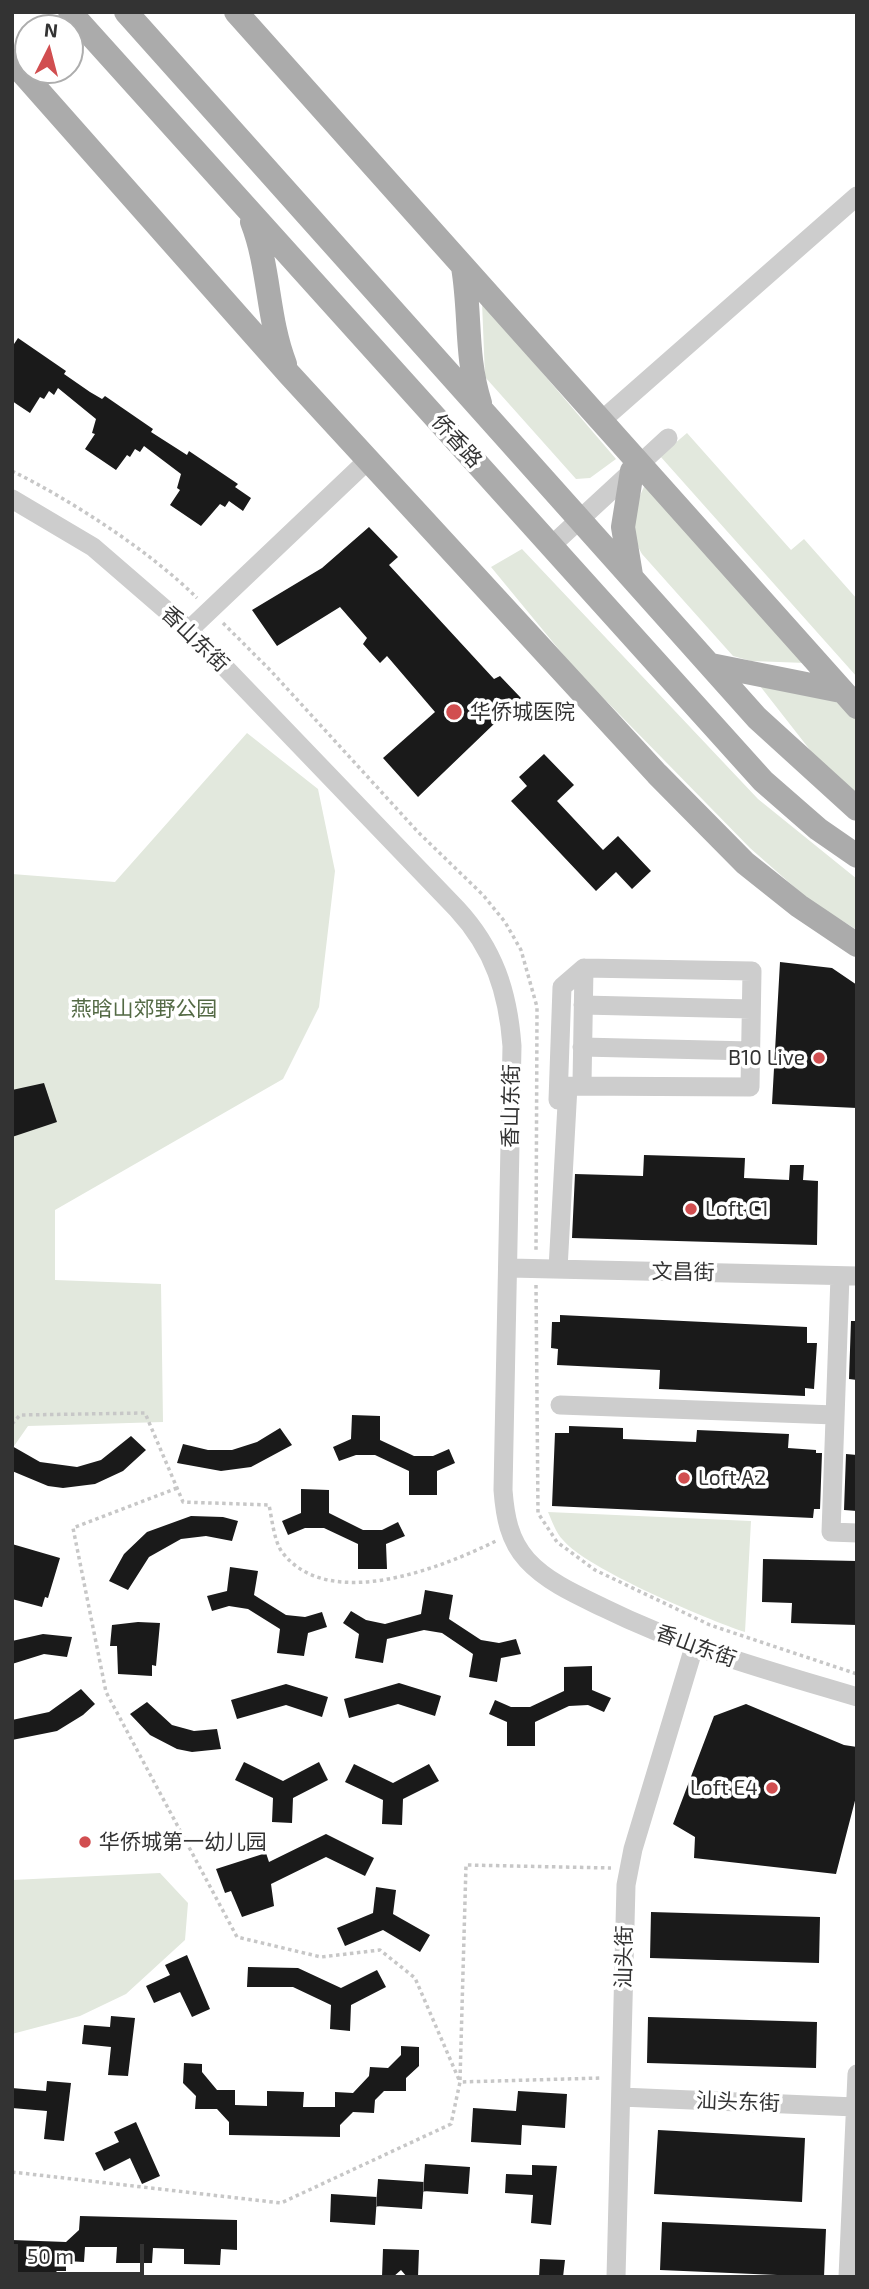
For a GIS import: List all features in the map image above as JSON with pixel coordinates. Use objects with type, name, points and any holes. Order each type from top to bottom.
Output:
[{"type":"main road","name":"侨香路","points":[[70,12],[763,781],[818,829],[857,856]]},
{"type":"main road","name":"侨香路","points":[[126,12],[711,665],[799,759],[857,809]]},
{"type":"main road","points":[[236,12],[601,421],[636,468],[849,699]]},
{"type":"main road","points":[[12,61],[289,374],[657,774],[745,863],[799,906],[857,946]]},
{"type":"main road","points":[[248,212],[262,252],[276,334],[289,374]]},
{"type":"main road","points":[[463,267],[468,301],[470,372],[482,410]]},
{"type":"main road","points":[[419,400],[449,373]]},
{"type":"main road","points":[[607,606],[633,578],[624,527],[636,468]]},
{"type":"main road","points":[[711,665],[849,699]]},
{"type":"street","points":[[601,421],[857,196]]},
{"type":"street","points":[[552,545],[668,438]]},
{"type":"street","points":[[189,630],[368,460]]},
{"type":"street","name":"香山东街","points":[[12,499],[93,547],[189,630],[457,909],[490,953],[509,1007],[512,1046],[510,1268],[503,1490],[510,1534],[527,1560],[553,1581],[636,1624],[694,1647],[857,1697]]},
{"type":"street","points":[[582,1083],[584,968]]},
{"type":"street","points":[[584,968],[752,971],[750,1087],[582,1083],[568,1086],[548,1269],[562,988],[584,968]]},
{"type":"street","points":[[583,1004],[751,1009]]},
{"type":"street","points":[[582,1047],[751,1051]]},
{"type":"street","name":"文昌街","points":[[510,1268],[848,1276]]},
{"type":"street","points":[[848,1276],[835,1415],[831,1532],[857,1533]]},
{"type":"street","points":[[561,1405],[835,1415]]},
{"type":"street","name":"汕头街","points":[[616,2277],[626,1885],[694,1647]]},
{"type":"street","points":[[848,2277],[857,2074]]},
{"type":"street","name":"汕头东街","points":[[621,2097],[855,2107]]},
{"type":"path","points":[[12,471],[46,488],[112,531],[191,592],[271,671],[418,832],[484,895],[505,922],[521,950],[537,1007],[548,1269],[538,1513],[557,1542],[595,1570],[710,1625],[857,1674]]},
{"type":"path","points":[[12,1424],[20,1415],[145,1413],[183,1502],[269,1506],[280,1550],[300,1571],[336,1583],[383,1580],[451,1563],[510,1534]]},
{"type":"path","points":[[177,1488],[73,1528],[106,1692],[237,1937],[321,1957],[380,1950],[415,1978],[460,2082]]},
{"type":"path","points":[[12,2172],[281,2203],[451,2124],[460,2082],[466,1865],[629,1868]]},
{"type":"path","points":[[460,2082],[601,2078]]},
{"type":"green space","points":[[482,302],[616,459],[590,478],[576,479],[485,377]]},
{"type":"green space","points":[[687,433],[791,550],[804,539],[857,599],[857,677],[660,456]]},
{"type":"green space","points":[[645,485],[806,663],[751,661],[733,656],[642,554],[635,537],[634,520]]},
{"type":"green space","points":[[522,549],[758,799],[857,879],[857,930],[809,900],[750,848],[575,669],[491,567]]},
{"type":"green space","points":[[760,686],[841,699],[857,715],[857,795],[821,764]]},
{"type":"green space","name":"燕晗山郊野公园","points":[[247,733],[318,789],[335,871],[319,1007],[283,1079],[55,1210],[55,1280],[161,1284],[163,1422],[28,1426],[12,1449],[12,874],[115,882]]},
{"type":"green space","points":[[548,1512],[751,1521],[745,1632],[677,1605],[596,1565],[563,1540]]},
{"type":"green space","points":[[160,1873],[188,1903],[185,1940],[126,1994],[80,2016],[12,2034],[12,1880]]},
{"type":"building","points":[[18,338],[66,371],[64,374],[90,392],[102,399],[105,396],[153,429],[151,432],[187,455],[189,451],[238,484],[235,487],[251,498],[243,511],[229,501],[225,507],[220,504],[201,526],[170,505],[180,490],[177,488],[181,474],[144,446],[140,452],[135,449],[130,457],[127,455],[116,470],[85,449],[95,434],[92,433],[96,419],[58,388],[54,395],[49,391],[44,399],[40,397],[30,413],[12,401],[12,347]]},
{"type":"building","points":[[369,527],[398,557],[389,565],[494,679],[500,676],[521,698],[418,797],[383,758],[435,712],[387,656],[380,663],[363,644],[367,638],[340,607],[277,646],[252,610],[322,568]]},
{"type":"building","points":[[544,754],[574,785],[557,801],[603,850],[618,836],[651,871],[632,889],[616,872],[596,891],[511,801],[527,786],[519,777]]},
{"type":"building","points":[[780,962],[832,968],[857,985],[857,1108],[772,1104]]},
{"type":"building","points":[[44,1083],[57,1122],[12,1137],[12,1090]]},
{"type":"building","name":"Loft C1","points":[[644,1155],[745,1158],[744,1178],[789,1180],[790,1165],[804,1165],[803,1180],[818,1181],[817,1245],[572,1238],[575,1174],[643,1176]]},
{"type":"building","points":[[560,1315],[807,1327],[807,1343],[817,1343],[814,1389],[805,1388],[805,1396],[659,1389],[660,1370],[557,1365],[558,1349],[551,1348],[552,1322],[560,1322]]},
{"type":"building","points":[[851,1321],[857,1321],[857,1380],[849,1379]]},
{"type":"building","points":[[352,1415],[380,1416],[380,1440],[414,1456],[433,1456],[449,1449],[455,1463],[437,1471],[437,1495],[409,1495],[409,1471],[375,1455],[356,1455],[339,1461],[333,1447],[351,1439]]},
{"type":"building","name":"Loft A2","points":[[569,1426],[623,1428],[623,1439],[696,1442],[697,1430],[789,1434],[788,1448],[822,1453],[820,1509],[814,1509],[813,1518],[552,1506],[555,1433],[569,1433]]},
{"type":"building","points":[[280,1428],[292,1445],[251,1467],[221,1471],[177,1463],[183,1444],[208,1450],[232,1450],[257,1442]]},
{"type":"building","points":[[131,1436],[146,1450],[123,1471],[95,1484],[63,1488],[48,1486],[12,1471],[12,1446],[40,1462],[77,1467],[101,1460]]},
{"type":"building","points":[[846,1454],[857,1455],[857,1511],[844,1510]]},
{"type":"building","points":[[301,1489],[329,1490],[329,1513],[363,1530],[382,1530],[398,1522],[405,1536],[386,1544],[387,1569],[358,1569],[358,1544],[324,1528],[305,1528],[288,1535],[282,1521],[301,1513]]},
{"type":"building","points":[[191,1516],[223,1517],[238,1521],[232,1541],[206,1536],[181,1539],[149,1557],[128,1590],[109,1581],[124,1554],[147,1532]]},
{"type":"building","points":[[12,1544],[60,1558],[48,1598],[45,1597],[42,1607],[12,1599]]},
{"type":"building","points":[[763,1559],[857,1561],[857,1625],[791,1623],[792,1603],[762,1602]]},
{"type":"building","points":[[230,1567],[258,1571],[254,1595],[286,1615],[305,1617],[322,1612],[327,1627],[308,1633],[304,1656],[277,1653],[280,1629],[248,1609],[229,1606],[212,1611],[207,1596],[227,1591]]},
{"type":"building","points":[[425,1590],[453,1595],[449,1619],[481,1640],[499,1643],[516,1639],[521,1654],[501,1658],[497,1682],[469,1677],[473,1654],[442,1633],[424,1630],[387,1639],[383,1663],[355,1658],[359,1634],[343,1623],[351,1611],[366,1620],[385,1624],[421,1614]]},
{"type":"building","points":[[160,1623],[156,1666],[152,1665],[152,1676],[118,1674],[117,1646],[110,1646],[112,1625]]},
{"type":"building","points":[[43,1634],[72,1637],[67,1657],[44,1654],[12,1664],[12,1641]]},
{"type":"building","points":[[592,1666],[592,1690],[611,1698],[604,1712],[588,1705],[569,1706],[535,1722],[535,1746],[507,1746],[507,1722],[489,1714],[495,1700],[511,1707],[530,1707],[564,1691],[564,1667]]},
{"type":"building","points":[[399,1683],[441,1696],[435,1716],[398,1704],[349,1718],[344,1699]]},
{"type":"building","points":[[286,1684],[328,1697],[322,1717],[286,1705],[237,1719],[231,1700]]},
{"type":"building","points":[[81,1689],[95,1704],[83,1715],[57,1731],[12,1740],[12,1720],[49,1712]]},
{"type":"building","points":[[147,1702],[172,1725],[194,1731],[217,1729],[221,1749],[192,1752],[177,1749],[150,1735],[130,1714]]},
{"type":"building","name":"Loft E4","points":[[746,1704],[844,1745],[857,1747],[857,1793],[836,1874],[694,1858],[695,1837],[673,1824],[714,1716]]},
{"type":"building","points":[[244,1762],[283,1781],[319,1762],[328,1780],[293,1798],[292,1823],[272,1822],[273,1798],[235,1780]]},
{"type":"building","points":[[354,1764],[393,1783],[429,1764],[439,1781],[403,1799],[402,1825],[382,1824],[383,1800],[345,1782]]},
{"type":"building","points":[[326,1834],[374,1858],[365,1876],[326,1857],[271,1884],[274,1906],[242,1917],[231,1891],[225,1893],[216,1869],[266,1853],[269,1862]]},
{"type":"building","points":[[376,1887],[396,1890],[393,1914],[430,1935],[420,1952],[383,1930],[345,1946],[337,1928],[373,1913]]},
{"type":"building","points":[[651,1912],[820,1917],[819,1963],[650,1958]]},
{"type":"building","points":[[187,1955],[210,2009],[192,2017],[180,1992],[154,2003],[146,1986],[170,1975],[165,1965]]},
{"type":"building","points":[[248,1967],[298,1968],[341,1988],[377,1970],[386,1987],[351,2005],[350,2031],[330,2029],[331,2005],[293,1987],[247,1987]]},
{"type":"building","points":[[111,2016],[135,2018],[128,2076],[108,2075],[111,2047],[82,2044],[84,2025],[110,2027]]},
{"type":"building","points":[[648,2017],[817,2022],[816,2068],[647,2063]]},
{"type":"building","points":[[401,2046],[419,2047],[419,2066],[406,2078],[406,2091],[384,2091],[375,2100],[374,2113],[353,2112],[340,2125],[340,2137],[229,2135],[229,2122],[217,2109],[195,2109],[196,2096],[183,2083],[184,2063],[202,2064],[202,2072],[217,2090],[235,2090],[235,2105],[267,2106],[267,2091],[304,2092],[303,2107],[335,2107],[335,2092],[353,2093],[369,2076],[370,2067],[388,2068],[401,2055]]},
{"type":"building","points":[[47,2081],[71,2083],[64,2141],[44,2139],[47,2111],[12,2108],[12,2088],[46,2091]]},
{"type":"building","points":[[518,2091],[567,2094],[565,2128],[522,2125],[521,2145],[471,2142],[473,2108],[516,2111]]},
{"type":"building","points":[[136,2122],[160,2176],[142,2184],[130,2158],[104,2171],[95,2153],[119,2142],[114,2132]]},
{"type":"building","points":[[658,2130],[805,2138],[802,2202],[654,2194]]},
{"type":"building","points":[[425,2164],[470,2167],[468,2194],[423,2191]]},
{"type":"building","points":[[532,2165],[557,2166],[551,2225],[531,2223],[533,2195],[505,2193],[506,2174],[532,2175]]},
{"type":"building","points":[[378,2179],[424,2182],[422,2209],[376,2206]]},
{"type":"building","points":[[331,2194],[377,2197],[375,2225],[330,2222]]},
{"type":"building","points":[[80,2216],[237,2220],[237,2250],[221,2249],[220,2265],[184,2264],[184,2249],[153,2248],[152,2263],[116,2263],[117,2247],[85,2247],[84,2262],[66,2261],[66,2271],[57,2271],[51,2277],[12,2277],[12,2240],[66,2242],[79,2230]]},
{"type":"building","points":[[662,2222],[826,2229],[824,2277],[660,2270]]},
{"type":"building","points":[[383,2249],[419,2250],[418,2277],[407,2277],[401,2270],[393,2277],[382,2277]]},
{"type":"building","points":[[540,2259],[565,2260],[563,2277],[539,2277]]},
{"type":"place","name":"华侨城医院","points":[[454,712]]},
{"type":"place","name":"B10 Live","points":[[819,1058]]},
{"type":"place","name":"Loft C1","points":[[691,1209]]},
{"type":"place","name":"Loft A2","points":[[684,1478]]},
{"type":"place","name":"Loft E4","points":[[772,1788]]},
{"type":"place","name":"华侨城第一幼儿园","points":[[85,1842]]}]
